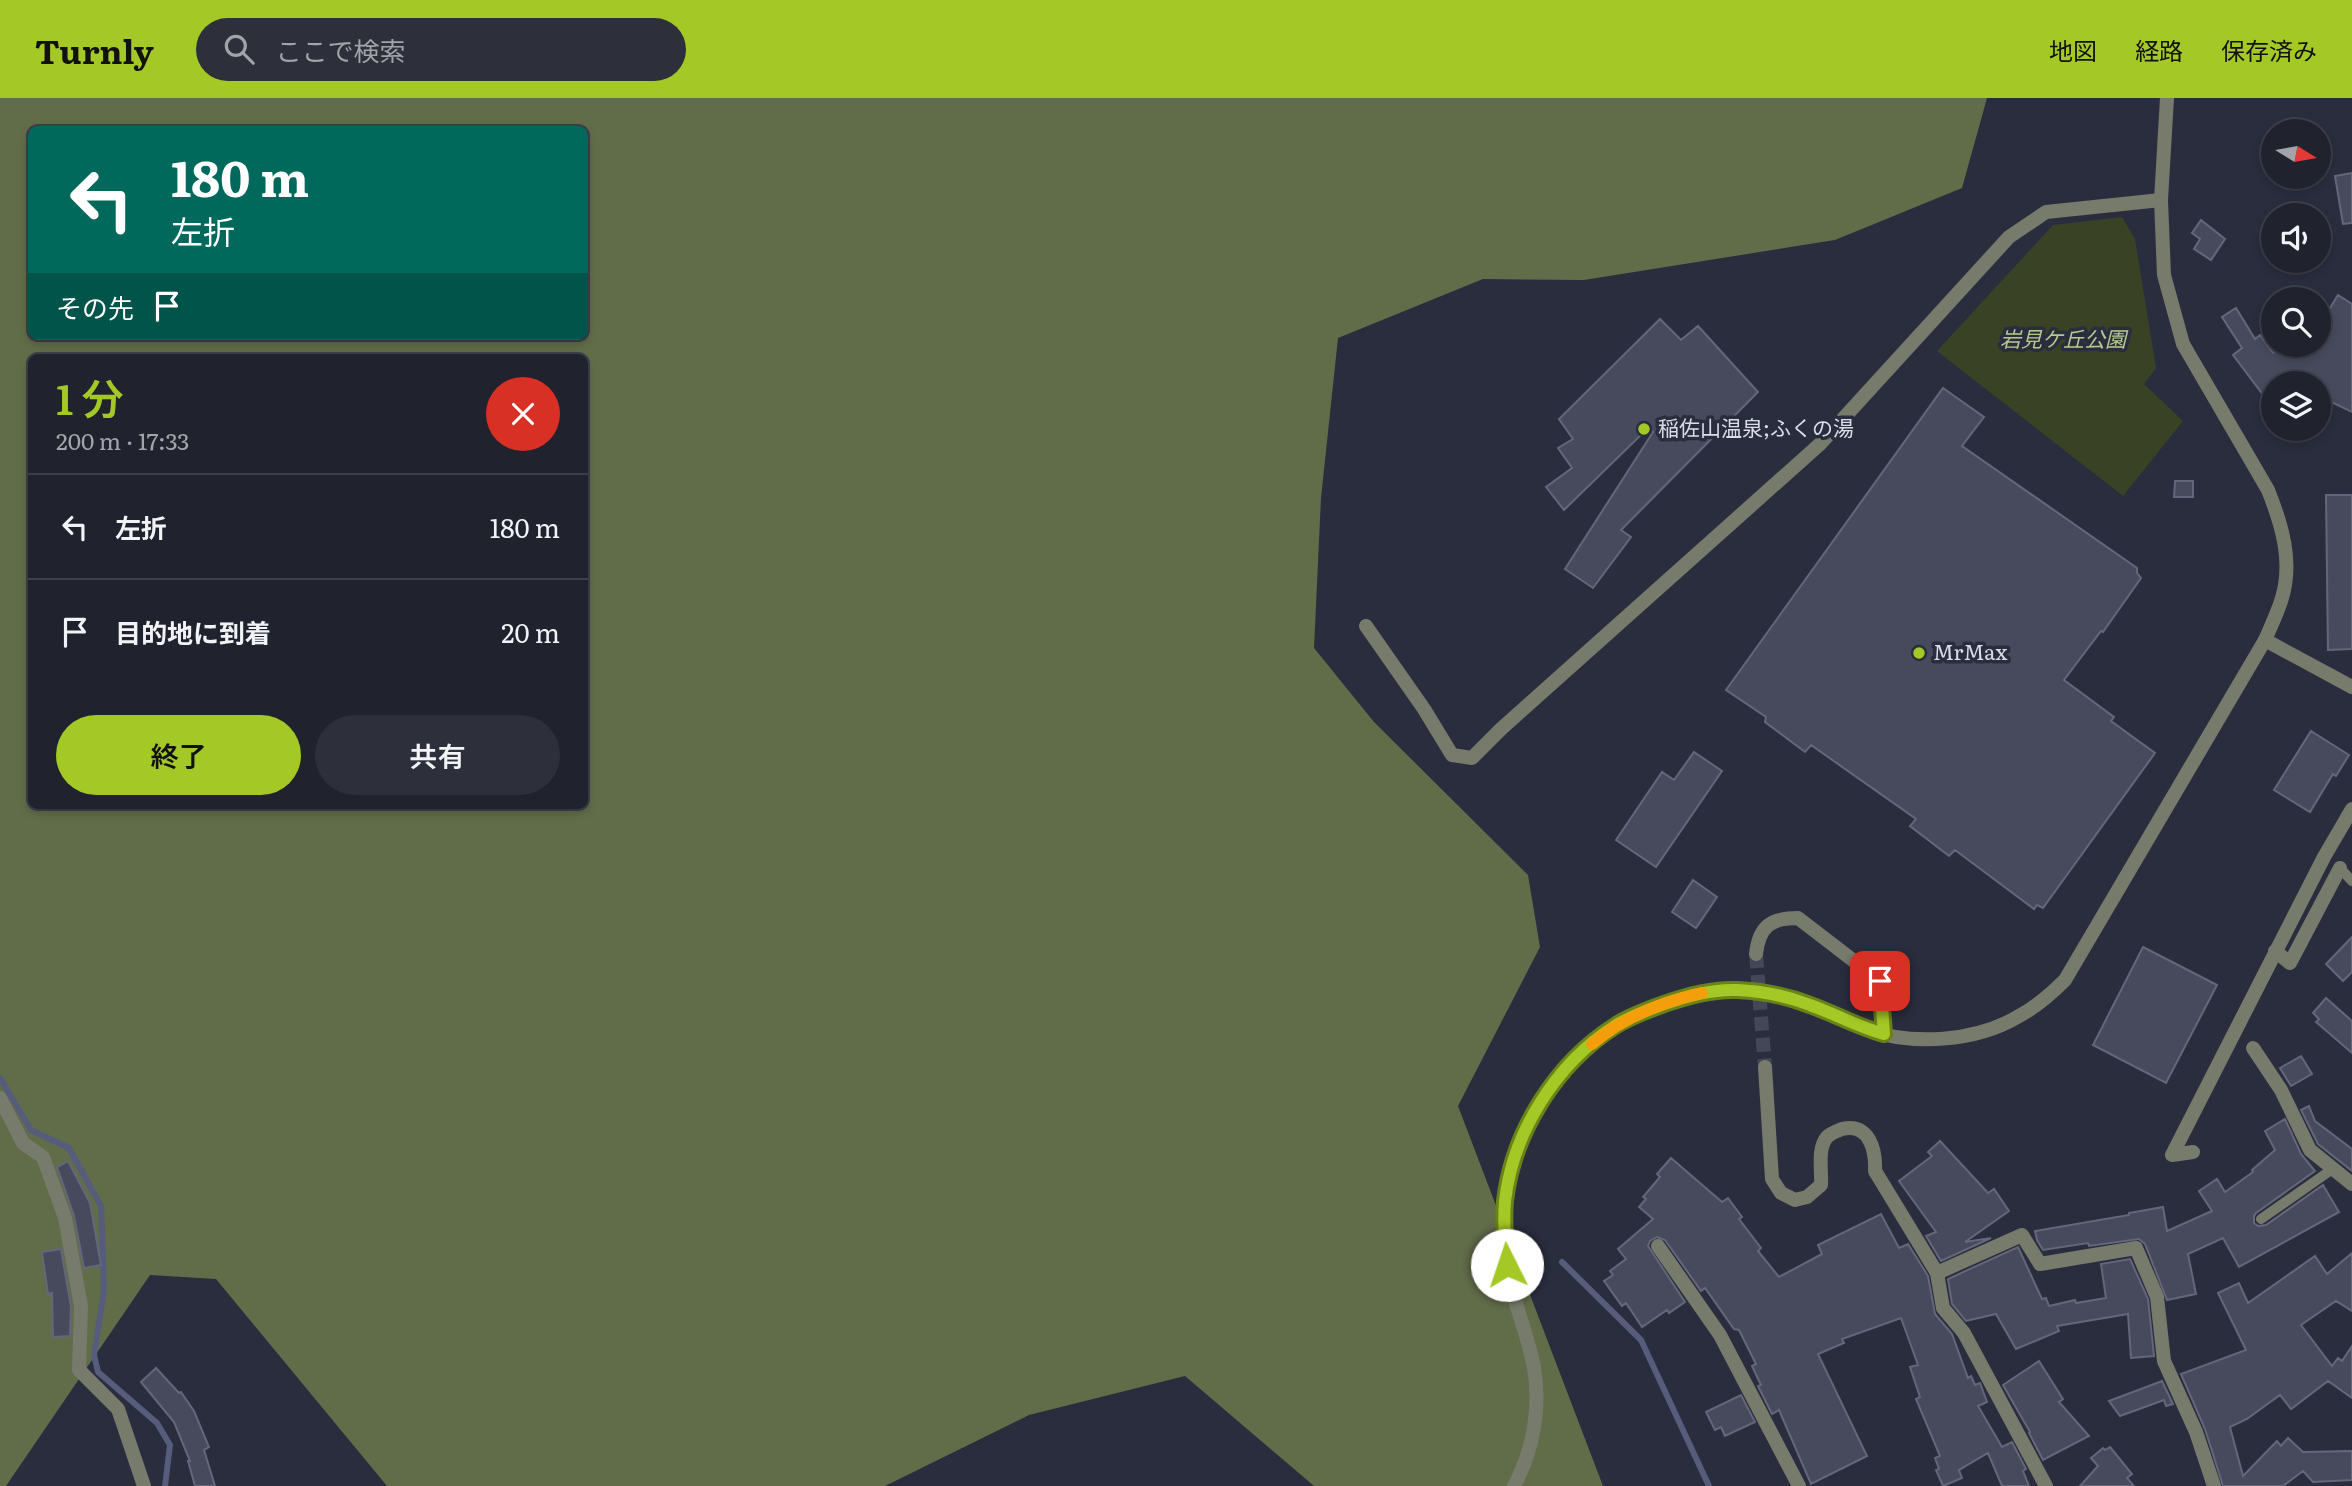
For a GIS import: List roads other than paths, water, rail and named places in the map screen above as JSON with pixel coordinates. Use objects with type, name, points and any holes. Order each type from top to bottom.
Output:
[{"type":"street","points":[[1514,1486],[1530,1446],[1536,1387],[1534,1366],[1507,1265],[1505,1199],[1517,1150],[1533,1115],[1547,1093],[1585,1049],[1616,1025],[1661,1005],[1713,991],[1758,992],[1787,997],[1864,1029],[1909,1038],[1944,1038],[1981,1031],[2019,1017],[2065,980],[2266,640],[2283,598],[2288,557],[2268,490],[2183,344],[2164,275],[2161,200],[2167,98]]},
{"type":"street","points":[[1366,626],[1424,709],[1452,755],[1472,758],[1501,729],[1820,444],[2009,237],[2046,212],[2161,200]]},
{"type":"street","points":[[2266,640],[2352,687]]},
{"type":"street","points":[[2193,1152],[2172,1155],[2275,951],[2352,809]]},
{"type":"street","points":[[2275,951],[2290,963],[2340,868]]},
{"type":"street","points":[[1756,954],[1758,937],[1769,924],[1781,918],[1798,918],[1880,981],[1884,1034]]},
{"type":"street","points":[[2253,1048],[2281,1090],[2310,1150],[2352,1184]]},
{"type":"street","points":[[1765,1067],[1772,1179],[1781,1193],[1795,1200],[1814,1191],[1821,1185],[1821,1152],[1827,1137],[1848,1128],[1861,1129],[1869,1138],[1876,1154],[1875,1171],[1937,1273],[1943,1308],[1964,1333],[2046,1486]]},
{"type":"street","points":[[0,1098],[23,1143],[43,1157],[65,1218],[81,1306],[79,1370],[118,1409],[144,1486]]},
{"type":"street","points":[[1937,1273],[2022,1235],[2039,1264],[2136,1248],[2157,1297],[2164,1361],[2196,1432],[2214,1486]]},
{"type":"street","points":[[1658,1246],[1720,1335],[1799,1486]]},
{"type":"lane","points":[[2340,868],[2352,881]]},
{"type":"lane","points":[[2261,1219],[2334,1168]]},
{"type":"waterway","points":[[0,1078],[31,1130],[69,1148],[101,1206],[104,1290],[94,1355],[98,1372],[157,1423],[170,1445],[165,1486]]},
{"type":"waterway","points":[[1562,1262],[1641,1340],[1709,1486]]},
{"type":"tunnel","points":[[1756,954],[1765,1067]]},
{"type":"place","name":"稲佐山温泉;ふくの湯","points":[[1644,429]]},
{"type":"place","name":"MrMax","points":[[1919,653]]},
{"type":"park label","name":"岩見ケ丘公園","points":[[2063,340]]}]
